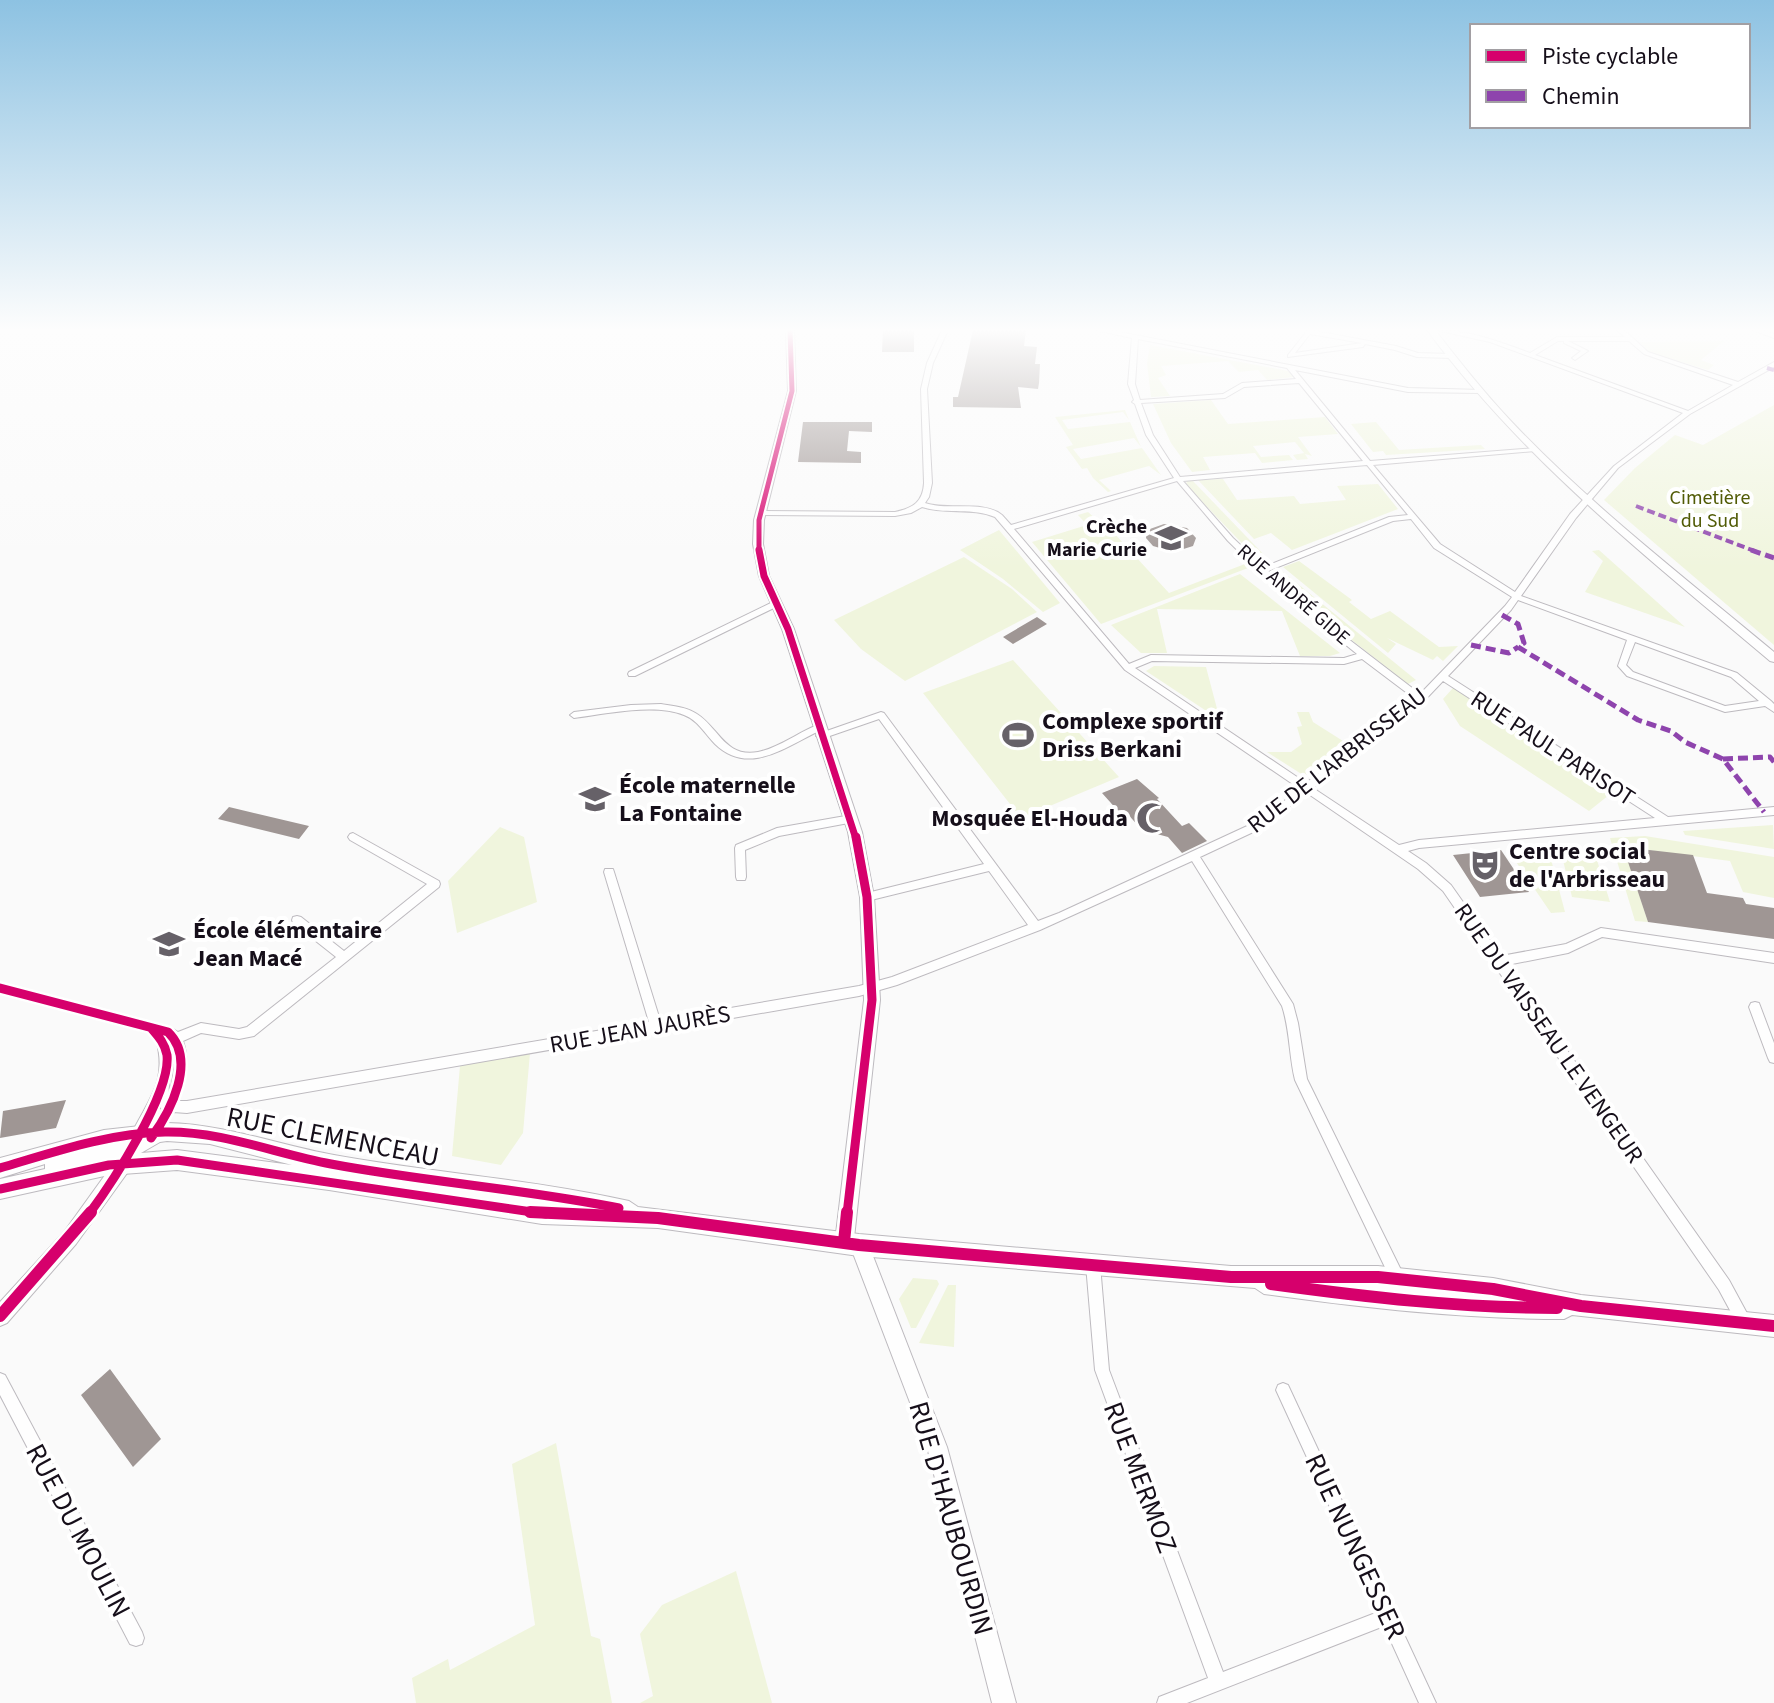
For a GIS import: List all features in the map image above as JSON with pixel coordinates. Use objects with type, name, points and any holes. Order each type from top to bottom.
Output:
[{"type":"main road","points":[[787,409],[761,513],[757,537],[759,555],[851,819],[867,897],[873,988],[852,1244]]},
{"type":"main road","points":[[1498,409],[1587,498],[1774,658]]},
{"type":"main road","name":"RUE CLEMENCEAU","points":[[0,1168],[219,1135],[335,1165],[587,1202],[658,1218],[852,1244],[1231,1277],[1305,1290],[1402,1290],[1509,1309],[1581,1306],[1774,1326]]},
{"type":"main road","points":[[0,1316],[76,1232],[137,1145]]},
{"type":"main road","name":"RUE CLEMENCEAU","points":[[0,1188],[137,1145],[177,1160],[329,1180],[542,1214],[658,1218]]},
{"type":"main road","name":"RUE D'HAUBOURDIN","points":[[852,1244],[937,1447],[1004,1703]]},
{"type":"street","points":[[761,513],[895,514],[910,511],[926,497],[925,409]]},
{"type":"street","name":"RUE ANDRÉ GIDE","points":[[1138,409],[1151,441],[1177,479],[1220,528],[1263,570],[1421,699]]},
{"type":"street","points":[[1324,409],[1437,546],[1517,597],[1734,675],[1771,706]]},
{"type":"street","points":[[1678,409],[1688,413]]},
{"type":"street","name":"RUE DE L'ARBRISSEAU","points":[[1115,892],[1261,824],[1421,699],[1517,597],[1587,498],[1621,463],[1694,409]]},
{"type":"street","points":[[921,504],[940,511],[993,512],[1009,528],[1177,479],[1535,449]]},
{"type":"street","points":[[1263,570],[1392,519],[1412,517]]},
{"type":"street","name":"RUE DU VAISSEAU LE VENGEUR","points":[[1009,528],[1128,668],[1397,850],[1447,888],[1501,961],[1724,1285],[1744,1322]]},
{"type":"street","points":[[632,674],[777,603]]},
{"type":"street","points":[[1632,638],[1622,666],[1630,674],[1725,709],[1771,706]]},
{"type":"street","points":[[1128,668],[1151,658],[1344,661],[1364,655]]},
{"type":"street","name":"RUE PAUL PARISOT","points":[[1442,676],[1664,819]]},
{"type":"street","points":[[574,715],[679,709],[695,717],[731,754],[747,757],[881,715],[1036,927]]},
{"type":"street","points":[[1397,850],[1411,844],[1774,811]]},
{"type":"street","points":[[741,877],[740,848],[777,832],[851,819]]},
{"type":"street","points":[[170,1040],[201,1028],[239,1034],[250,1032],[435,884],[353,837]]},
{"type":"street","points":[[1194,856],[1287,1004],[1301,1080],[1402,1290]]},
{"type":"street","points":[[867,897],[991,866]]},
{"type":"street","points":[[609,872],[656,1026]]},
{"type":"street","name":"RUE JEAN JAURÈS","points":[[170,1107],[187,1107],[873,988],[1036,927],[1115,892]]},
{"type":"street","points":[[297,920],[344,957]]},
{"type":"street","points":[[1501,961],[1568,948],[1601,932],[1774,958]]},
{"type":"street","points":[[0,988],[152,1029],[180,1050],[179,1071],[170,1107],[137,1145]]},
{"type":"street","points":[[1755,1007],[1774,1058]]},
{"type":"street","points":[[170,1040],[162,1092],[162,1101],[170,1107]]},
{"type":"street","points":[[137,1145],[162,1092]]},
{"type":"street","name":"RUE MERMOZ","points":[[1093,1265],[1102,1370],[1218,1682]]},
{"type":"street","name":"RUE DU MOULIN","points":[[0,1380],[136,1638]]},
{"type":"street","name":"RUE NUNGESSER","points":[[1283,1390],[1428,1703]]},
{"type":"street","points":[[1165,1703],[1388,1616]]},
{"type":"green space","points":[[1156,409],[1218,409],[1228,424],[1325,417],[1338,434],[1298,437],[1312,456],[1305,454],[1308,459],[1297,460],[1293,455],[1304,453],[1295,442],[1253,446],[1261,457],[1289,455],[1293,460],[1262,463],[1255,453],[1203,457],[1210,470],[1192,472],[1171,443]]},
{"type":"green space","name":"Cimetière du Sud","points":[[1766,409],[1774,409],[1774,645],[1604,500],[1635,468],[1675,435],[1703,445]]},
{"type":"green space","points":[[1125,410],[1129,420],[1123,412],[1062,420],[1068,429],[1130,422],[1141,447],[1134,438],[1073,449],[1081,459],[1142,448],[1161,475],[1149,466],[1099,480],[1111,491],[1108,492],[1087,468],[1082,469],[1066,447],[1073,445],[1055,417]]},
{"type":"green space","points":[[1376,422],[1399,450],[1481,445],[1485,449],[1386,455],[1383,451],[1373,452],[1351,424]]},
{"type":"green space","points":[[1223,479],[1237,500],[1294,496],[1300,504],[1346,500],[1337,486],[1378,484],[1398,509],[1292,550],[1271,533],[1254,539],[1198,480]]},
{"type":"green space","points":[[1187,480],[1192,480],[1269,560],[1259,561],[1186,485]]},
{"type":"green space","points":[[1088,512],[1098,521],[1102,520],[1169,593],[1245,564],[1248,568],[1101,624],[1032,542],[1087,525],[1078,515]]},
{"type":"green space","points":[[999,530],[1060,603],[1043,612],[1003,579],[960,550]]},
{"type":"green space","points":[[1599,550],[1685,627],[1585,592],[1603,561],[1592,551]]},
{"type":"green space","points":[[964,557],[1012,589],[1037,612],[905,681],[861,649],[834,620]]},
{"type":"green space","points":[[1299,561],[1352,600],[1349,602],[1371,619],[1390,611],[1439,647],[1458,646],[1443,661],[1437,656],[1433,660],[1387,638],[1396,644],[1388,653],[1283,567]]},
{"type":"green space","points":[[1277,567],[1416,680],[1408,684],[1312,609],[1272,574]]},
{"type":"green space","points":[[1240,574],[1340,653],[1300,656],[1282,611],[1157,609],[1167,653],[1141,653],[1111,625]]},
{"type":"green space","name":"Complexe sportif Driss Berkani","points":[[1013,660],[1119,777],[1021,818],[923,693]]},
{"type":"green space","points":[[1154,666],[1206,667],[1220,720],[1146,671]]},
{"type":"green space","points":[[1453,688],[1614,791],[1589,811],[1460,726],[1443,699]]},
{"type":"green space","points":[[1297,712],[1309,712],[1313,722],[1343,741],[1326,755],[1330,758],[1308,775],[1303,775],[1267,752],[1291,752],[1302,744],[1297,727],[1302,726]]},
{"type":"green space","points":[[1773,825],[1774,849],[1685,835],[1683,831]]},
{"type":"green space","points":[[500,827],[524,837],[537,902],[457,933],[448,881]]},
{"type":"green space","points":[[1645,836],[1774,857],[1774,898],[1743,892],[1730,861],[1624,847],[1648,922],[1635,921],[1610,838]]},
{"type":"green space","points":[[1548,848],[1565,912],[1551,913],[1510,853]]},
{"type":"green space","points":[[1561,852],[1596,857],[1610,902],[1572,897]]},
{"type":"green space","points":[[530,1053],[523,1133],[501,1165],[452,1156],[460,1066]]},
{"type":"green space","points":[[913,1278],[937,1280],[939,1284],[916,1328],[911,1328],[899,1299]]},
{"type":"green space","points":[[948,1285],[956,1285],[954,1347],[919,1343]]},
{"type":"green space","points":[[556,1443],[591,1636],[600,1639],[612,1703],[416,1703],[412,1678],[448,1659],[450,1670],[535,1625],[512,1464]]},
{"type":"green space","points":[[736,1571],[772,1703],[640,1703],[653,1696],[640,1634],[662,1605]]},
{"type":"building","points":[[803,422],[872,422],[872,432],[849,431],[847,451],[861,452],[861,463],[798,462]]},
{"type":"building","name":"Crèche Marie Curie","points":[[1164,524],[1187,528],[1196,538],[1193,546],[1174,552],[1153,546],[1146,538],[1147,530]]},
{"type":"building","name":"Complexe sportif Driss Berkani","points":[[1037,617],[1047,624],[1013,644],[1003,637]]},
{"type":"building","name":"Mosquée El-Houda","points":[[1137,779],[1159,798],[1182,826],[1189,823],[1207,841],[1182,853],[1168,837],[1142,830],[1124,810],[1119,812],[1102,793]]},
{"type":"building","points":[[229,807],[309,826],[299,839],[218,819]]},
{"type":"building","points":[[1623,847],[1693,855],[1707,893],[1743,898],[1746,904],[1774,908],[1774,939],[1648,922]]},
{"type":"building","name":"Centre social de l'Arbrisseau","points":[[1501,850],[1529,892],[1480,897],[1453,855]]},
{"type":"building","points":[[66,1100],[56,1128],[0,1138],[3,1111]]},
{"type":"building","points":[[110,1369],[161,1439],[133,1467],[81,1395]]},
{"type":"marked path","points":[[1636,506],[1774,558]]},
{"type":"marked path","points":[[1502,615],[1518,624],[1524,643],[1518,647],[1638,720],[1671,731],[1685,742],[1723,759],[1764,812]]},
{"type":"marked path","points":[[1471,645],[1509,653],[1518,647]]},
{"type":"marked path","points":[[1723,759],[1770,757],[1774,762]]},
{"type":"cycle path","points":[[787,409],[759,520],[758,544],[764,576],[788,629],[855,832],[867,897],[872,1000],[844,1242]]},
{"type":"cycle path","points":[[0,988],[168,1032],[177,1040],[181,1053],[178,1084],[165,1116],[151,1138]]},
{"type":"cycle path","points":[[0,1316],[77,1230],[121,1168],[164,1082],[167,1053],[162,1040],[152,1029]]},
{"type":"cycle path","points":[[0,1168],[103,1140],[145,1133],[187,1132],[331,1164],[619,1208]]},
{"type":"cycle path","points":[[0,1189],[109,1165],[177,1160],[329,1180],[542,1214],[658,1218],[859,1245],[1231,1277],[1378,1277],[1493,1289],[1581,1306],[1774,1326]]},
{"type":"cycle path","points":[[1271,1284],[1342,1294],[1497,1308],[1557,1308]]},
{"type":"place","name":"Crèche Marie Curie","points":[[1171,538]]},
{"type":"place","name":"Complexe sportif Driss Berkani","points":[[1018,735]]},
{"type":"place","name":"École maternelle La Fontaine","points":[[595,799]]},
{"type":"place","name":"Mosquée El-Houda","points":[[1152,818]]},
{"type":"place","name":"Centre social de l'Arbrisseau","points":[[1485,865]]},
{"type":"place","name":"École élémentaire Jean Macé","points":[[169,944]]}]
